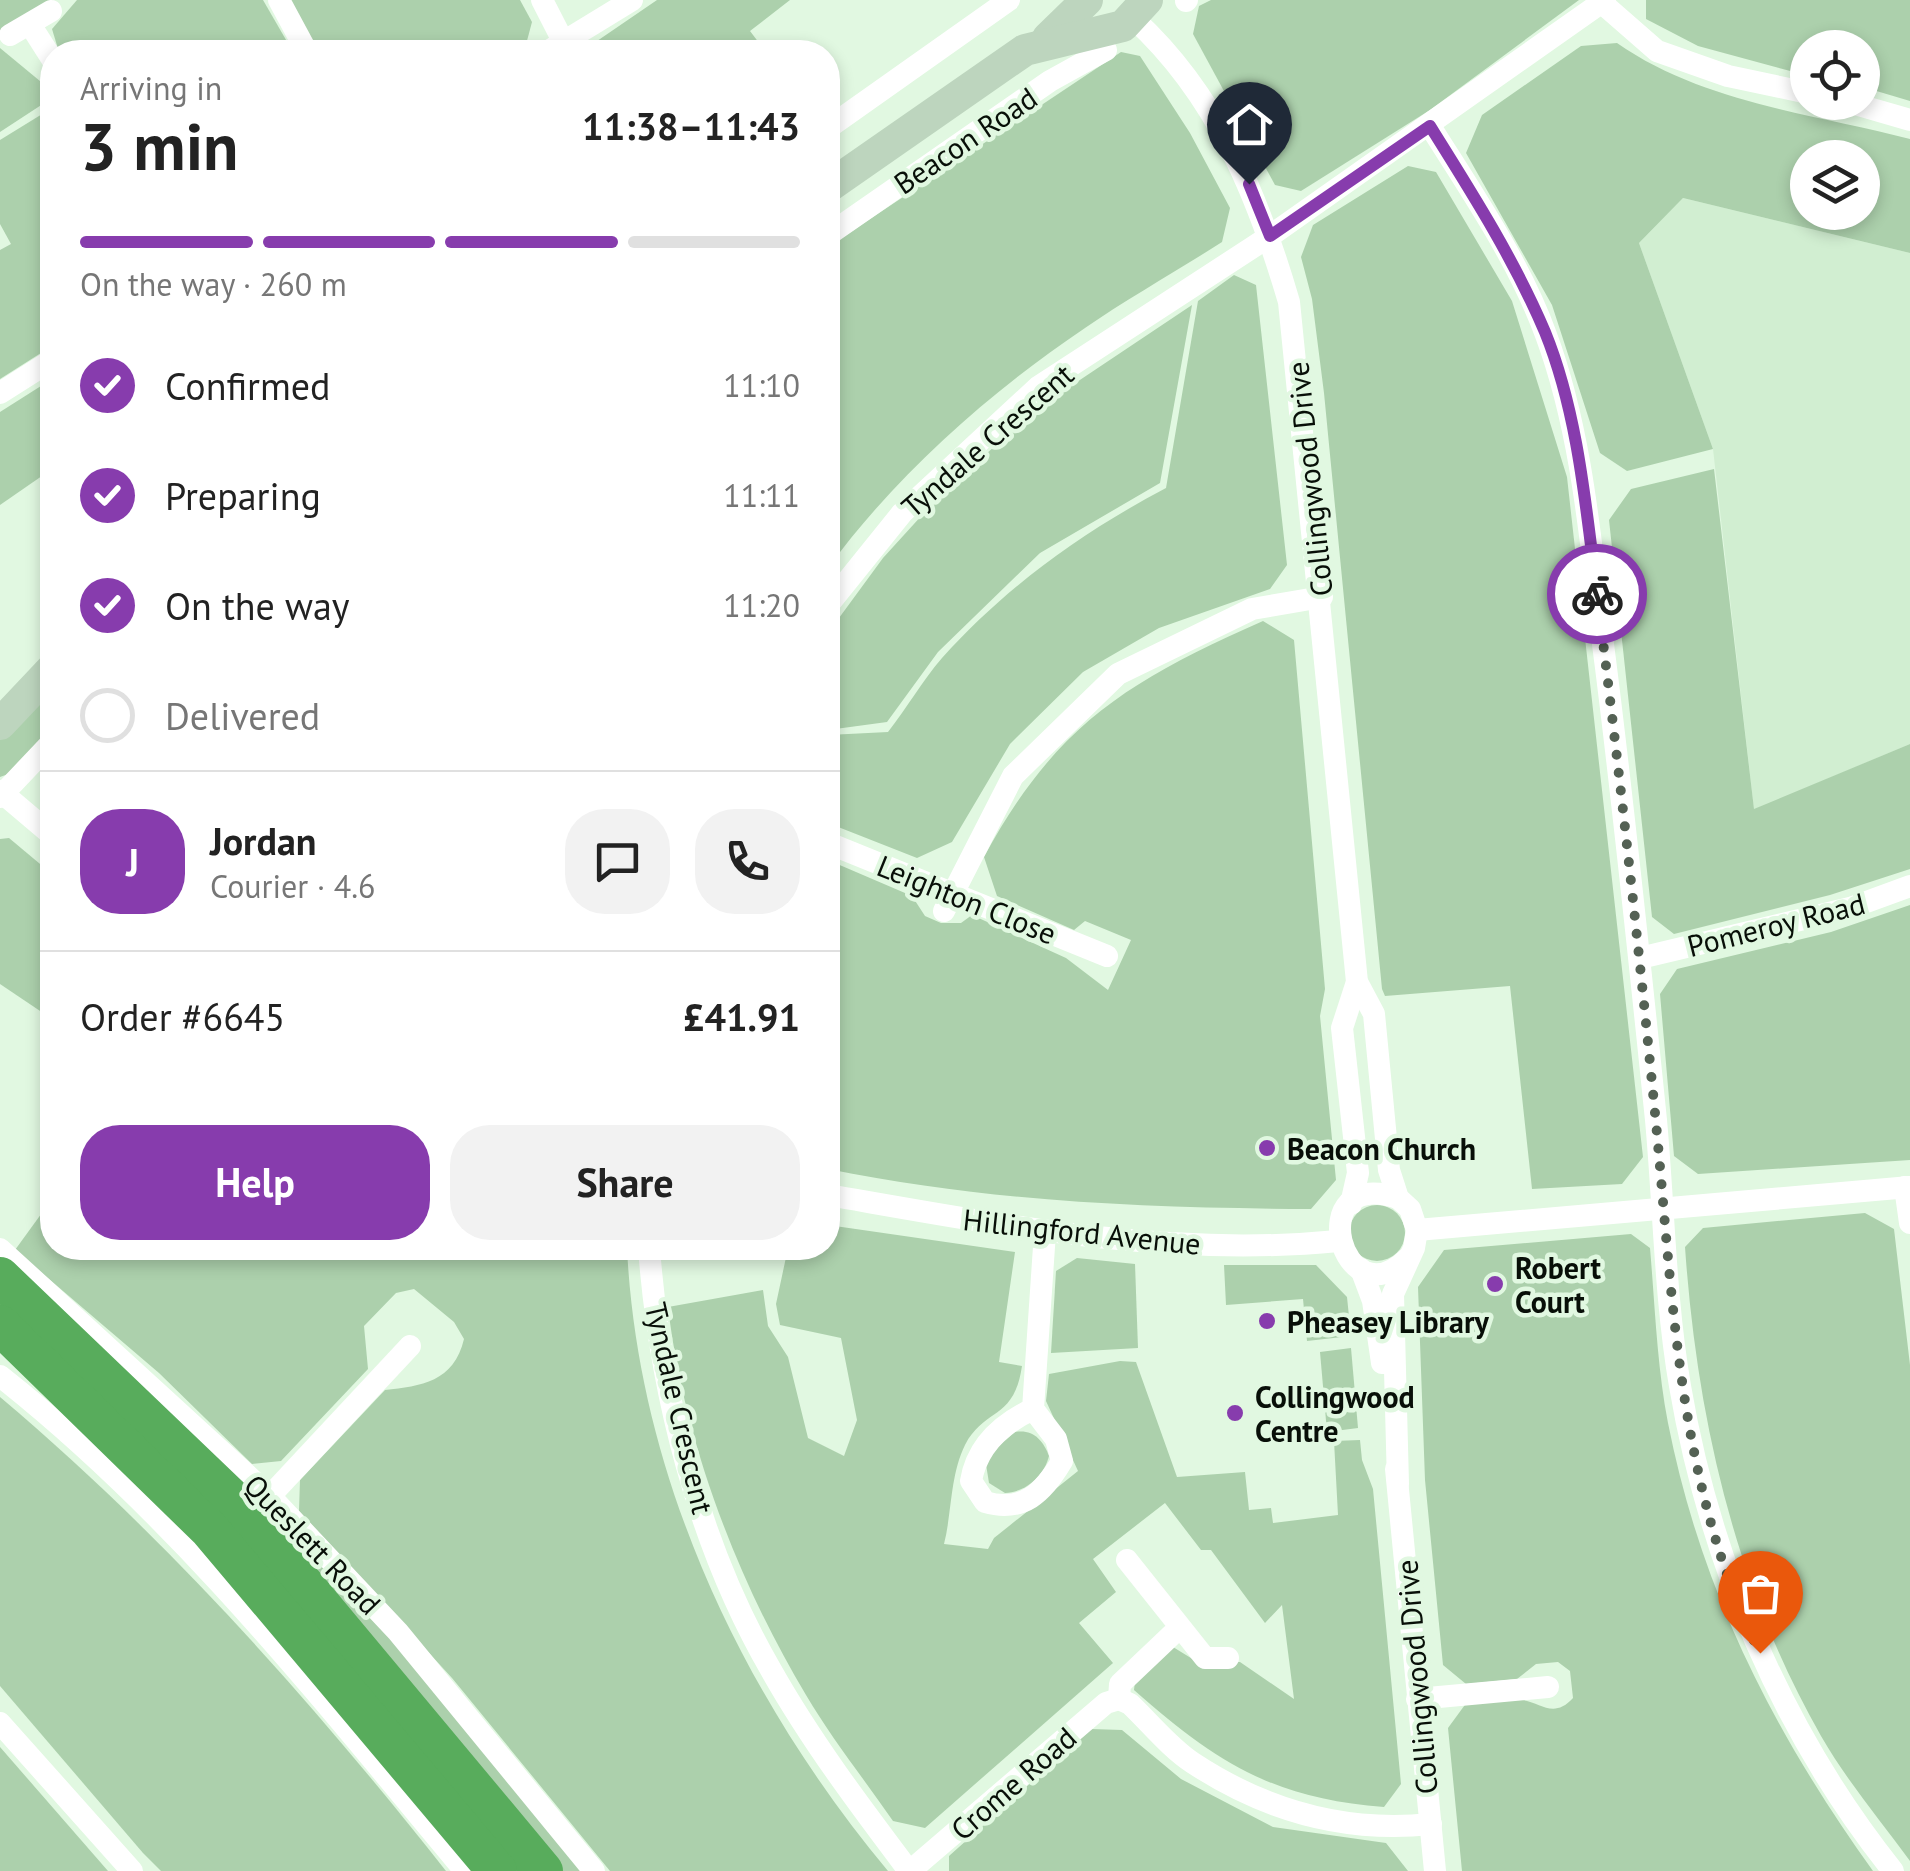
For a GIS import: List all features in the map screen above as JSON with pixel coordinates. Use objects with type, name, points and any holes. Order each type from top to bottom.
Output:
[{"type":"highway","name":"Queslett Road","points":[[0,1277],[235,1502],[543,1871]]},
{"type":"highway","points":[[0,1325],[210,1530],[496,1871]]},
{"type":"main road","name":"Beacon Road","points":[[840,178],[980,78],[1040,44],[1118,14]]},
{"type":"main road","points":[[0,724],[40,682]]},
{"type":"street","points":[[279,0],[301,40]]},
{"type":"street","points":[[542,0],[554,40]]},
{"type":"street","points":[[569,40],[632,0]]},
{"type":"street","points":[[840,120],[1009,0]]},
{"type":"street","points":[[1604,2],[1657,50],[1728,76],[1790,89]]},
{"type":"street","name":"Tyndale Crescent","points":[[840,588],[902,513],[1038,388],[1270,236],[1604,2]]},
{"type":"street","points":[[40,48],[20,31],[51,12]]},
{"type":"street","name":"Beacon Road","points":[[840,227],[1050,81],[1118,14]]},
{"type":"street","name":"Collingwood Drive","points":[[1118,14],[1186,74],[1203,100],[1249,184],[1290,302],[1322,596],[1357,982],[1374,1014],[1389,1170],[1398,1198],[1410,1209],[1417,1230],[1393,1294],[1398,1484]]},
{"type":"street","points":[[1880,111],[1910,120]]},
{"type":"street","points":[[1430,126],[1494,227],[1546,335],[1577,450],[1640,958],[1680,1385],[1710,1514],[1747,1628],[1849,1816],[1892,1871]]},
{"type":"street","points":[[0,394],[40,368]]},
{"type":"street","points":[[947,902],[1012,776],[1118,674],[1252,609],[1322,596]]},
{"type":"street","points":[[40,754],[1,794],[40,825]]},
{"type":"street","name":"Leighton Close","points":[[840,849],[947,902],[1107,956]]},
{"type":"street","name":"Pomeroy Road","points":[[1640,958],[1850,908],[1910,886]]},
{"type":"street","name":"Collingwood Drive","points":[[1357,982],[1342,1028],[1358,1173],[1351,1204],[1340,1219],[1338,1242],[1347,1258],[1361,1269],[1373,1300],[1398,1484],[1435,1871]]},
{"type":"street","points":[[1417,1230],[1907,1187],[1910,1223]]},
{"type":"street","points":[[1351,1204],[1376,1193],[1398,1198]]},
{"type":"street","name":"Hillingford Avenue","points":[[840,1197],[1045,1232],[1191,1245],[1338,1242]]},
{"type":"street","points":[[1033,1409],[1017,1416],[976,1454],[971,1480],[985,1502],[1007,1508],[1028,1499],[1050,1480],[1062,1461],[1056,1438],[1033,1409],[1045,1232]]},
{"type":"street","name":"Queslett Road","points":[[0,1249],[270,1496],[398,1632],[594,1871]]},
{"type":"street","points":[[1361,1269],[1391,1270],[1410,1256]]},
{"type":"street","name":"Tyndale Crescent","points":[[651,1260],[675,1417],[713,1549],[769,1668],[829,1764],[910,1871]]},
{"type":"street","points":[[270,1496],[410,1346]]},
{"type":"street","points":[[0,1376],[170,1529],[246,1606],[465,1871]]},
{"type":"street","points":[[1127,1560],[1205,1658],[1228,1658]]},
{"type":"street","points":[[1179,1628],[1120,1684],[1119,1700],[1191,1762],[1257,1798],[1324,1822],[1394,1828],[1431,1824]]},
{"type":"street","points":[[1417,1699],[1548,1687]]},
{"type":"street","name":"Crome Road","points":[[910,1871],[1106,1703],[1119,1700]]},
{"type":"street","points":[[0,1722],[132,1871]]},
{"type":"shaded area","points":[[0,0],[51,0],[0,31]]},
{"type":"shaded area","points":[[77,0],[263,0],[286,40],[55,40],[52,29]]},
{"type":"shaded area","points":[[290,0],[520,0],[532,22],[527,40],[311,40]]},
{"type":"shaded area","points":[[657,0],[790,0],[750,31],[757,40],[599,40]]},
{"type":"shaded area","points":[[1211,0],[1579,0],[1430,110],[1301,191],[1275,185],[1193,34],[1199,6]]},
{"type":"shaded area","points":[[1646,0],[1910,0],[1910,101],[1880,92],[1880,30],[1790,30],[1790,71],[1698,46],[1646,19]]},
{"type":"shaded area","points":[[1617,43],[1685,80],[1790,112],[1790,120],[1827,120],[1910,139],[1910,253],[1815,230],[1880,230],[1880,140],[1790,140],[1790,224],[1683,198],[1639,243],[1713,449],[1627,471],[1600,453],[1552,305],[1466,153],[1482,115],[1581,46]]},
{"type":"shaded area","points":[[0,48],[40,81],[40,106],[0,132]]},
{"type":"shaded area","points":[[1121,52],[1140,56],[1190,133],[1230,208],[1222,242],[1085,328],[1014,379],[914,468],[840,553],[840,239]]},
{"type":"shaded area","points":[[40,115],[40,354],[0,379],[0,250],[11,244],[0,224],[0,140]]},
{"type":"shaded area","points":[[1408,166],[1436,172],[1512,301],[1567,477],[1643,1157],[1622,1184],[1532,1189],[1510,986],[1385,996],[1382,989],[1324,393],[1312,299],[1301,257],[1313,225]]},
{"type":"shaded area","points":[[1683,198],[1790,224],[1790,230],[1815,230],[1910,253],[1910,744],[1754,810],[1713,449],[1639,243]]},
{"type":"shaded area","points":[[1234,275],[1256,285],[1287,565],[1270,589],[1159,628],[1083,672],[1010,744],[952,842],[917,858],[840,828],[840,734],[888,732],[942,658],[992,607],[1104,523],[1166,488],[1198,301]]},
{"type":"shaded area","points":[[1192,305],[1160,483],[1040,553],[938,652],[887,722],[840,728],[840,617],[883,558],[944,491],[1038,408]]},
{"type":"shaded area","points":[[40,387],[40,477],[0,505],[0,412]]},
{"type":"shaded area","points":[[1714,469],[1754,809],[1910,744],[1910,869],[1830,895],[1674,934],[1652,917],[1609,520],[1631,489]]},
{"type":"shaded area","points":[[1263,621],[1294,640],[1325,989],[1320,1016],[1336,1180],[1311,1209],[1248,1208],[1127,1205],[1009,1196],[840,1171],[840,865],[912,896],[925,916],[941,923],[961,923],[972,915],[1066,958],[1108,990],[1131,940],[1085,921],[1074,930],[997,896],[984,857],[1039,772],[1068,740],[1134,687]]},
{"type":"shaded area","points":[[40,692],[40,740],[11,773],[0,777],[0,730]]},
{"type":"shaded area","points":[[9,838],[40,864],[40,1011],[0,984],[0,839]]},
{"type":"shaded area","points":[[1910,905],[1910,1160],[1698,1174],[1674,1156],[1660,994],[1677,969],[1831,932]]},
{"type":"shaded area","points":[[1377,1205],[1397,1213],[1405,1233],[1397,1253],[1377,1261],[1357,1253],[1349,1233],[1357,1213]]},
{"type":"shaded area","points":[[1865,1213],[1894,1229],[1910,1365],[1910,1861],[1821,1736],[1791,1679],[1743,1560],[1725,1499],[1699,1375],[1685,1247],[1703,1228]]},
{"type":"shaded area","points":[[40,1216],[40,1260],[628,1260],[635,1333],[652,1417],[676,1500],[707,1580],[745,1658],[788,1732],[836,1804],[888,1871],[610,1871],[452,1678],[299,1511],[300,1480],[385,1390],[434,1379],[452,1365],[459,1353],[464,1339],[454,1322],[414,1289],[396,1293],[364,1326],[368,1369],[281,1461],[252,1464],[159,1373],[15,1250]]},
{"type":"shaded area","points":[[840,1227],[1015,1252],[999,1362],[1022,1366],[1018,1384],[1006,1405],[981,1424],[965,1445],[944,1544],[988,1549],[994,1538],[1078,1471],[1046,1401],[1049,1374],[1120,1361],[1136,1362],[1177,1477],[1245,1472],[1249,1510],[1271,1508],[1273,1523],[1338,1515],[1334,1441],[1360,1440],[1362,1460],[1373,1489],[1401,1784],[1384,1807],[1310,1795],[1248,1772],[1192,1738],[1134,1690],[1135,1681],[1173,1647],[1199,1663],[1240,1662],[1294,1699],[1282,1605],[1265,1623],[1211,1550],[1201,1550],[1165,1503],[1093,1559],[1116,1592],[1079,1623],[1113,1663],[925,1828],[893,1821],[806,1695],[758,1605],[717,1508],[687,1408],[668,1307],[763,1290],[768,1326],[788,1357],[808,1438],[844,1456],[857,1420],[841,1338],[780,1325],[776,1304],[785,1260],[840,1260]]},
{"type":"shaded area","points":[[1631,1234],[1650,1248],[1668,1423],[1682,1485],[1721,1602],[1773,1713],[1873,1871],[1462,1871],[1448,1728],[1467,1702],[1516,1699],[1554,1709],[1573,1698],[1570,1671],[1558,1662],[1536,1664],[1517,1679],[1466,1684],[1443,1665],[1425,1480],[1418,1287],[1444,1250]]},
{"type":"shaded area","points":[[1077,1258],[1135,1264],[1138,1348],[1051,1353],[1056,1271]]},
{"type":"shaded area","name":"Collingwood Centre","points":[[1224,1265],[1316,1265],[1347,1297],[1351,1336],[1307,1341],[1303,1299],[1226,1305]]},
{"type":"shaded area","name":"Collingwood Centre","points":[[1351,1348],[1358,1428],[1327,1432],[1320,1352]]},
{"type":"shaded area","points":[[0,1397],[121,1506],[235,1623],[343,1745],[446,1871],[161,1871],[143,1853],[0,1686]]},
{"type":"shaded area","points":[[182,1422],[325,1565],[420,1669],[586,1871],[557,1871]]},
{"type":"shaded area","points":[[1015,1432],[1036,1437],[1049,1456],[1033,1482],[1005,1493],[989,1483],[985,1458]]},
{"type":"shaded area","points":[[1091,1729],[1122,1730],[1181,1779],[1273,1827],[1386,1843],[1408,1871],[949,1871],[949,1856]]},
{"type":"shaded area","points":[[0,1747],[108,1871],[0,1871]]},
{"type":"way so far","points":[[1597,594],[1621,783],[1680,1385],[1710,1514],[1747,1628],[1760,1653]]},
{"type":"place","name":"Beacon Church","points":[[1267,1148]]},
{"type":"place","name":"Robert Court","points":[[1495,1284]]},
{"type":"place","name":"Pheasey Library","points":[[1267,1321]]},
{"type":"place","name":"Collingwood Centre","points":[[1235,1413]]},
{"type":"route","points":[[1249,184],[1270,236],[1430,126],[1494,227],[1546,335],[1577,450],[1597,594]]}]
